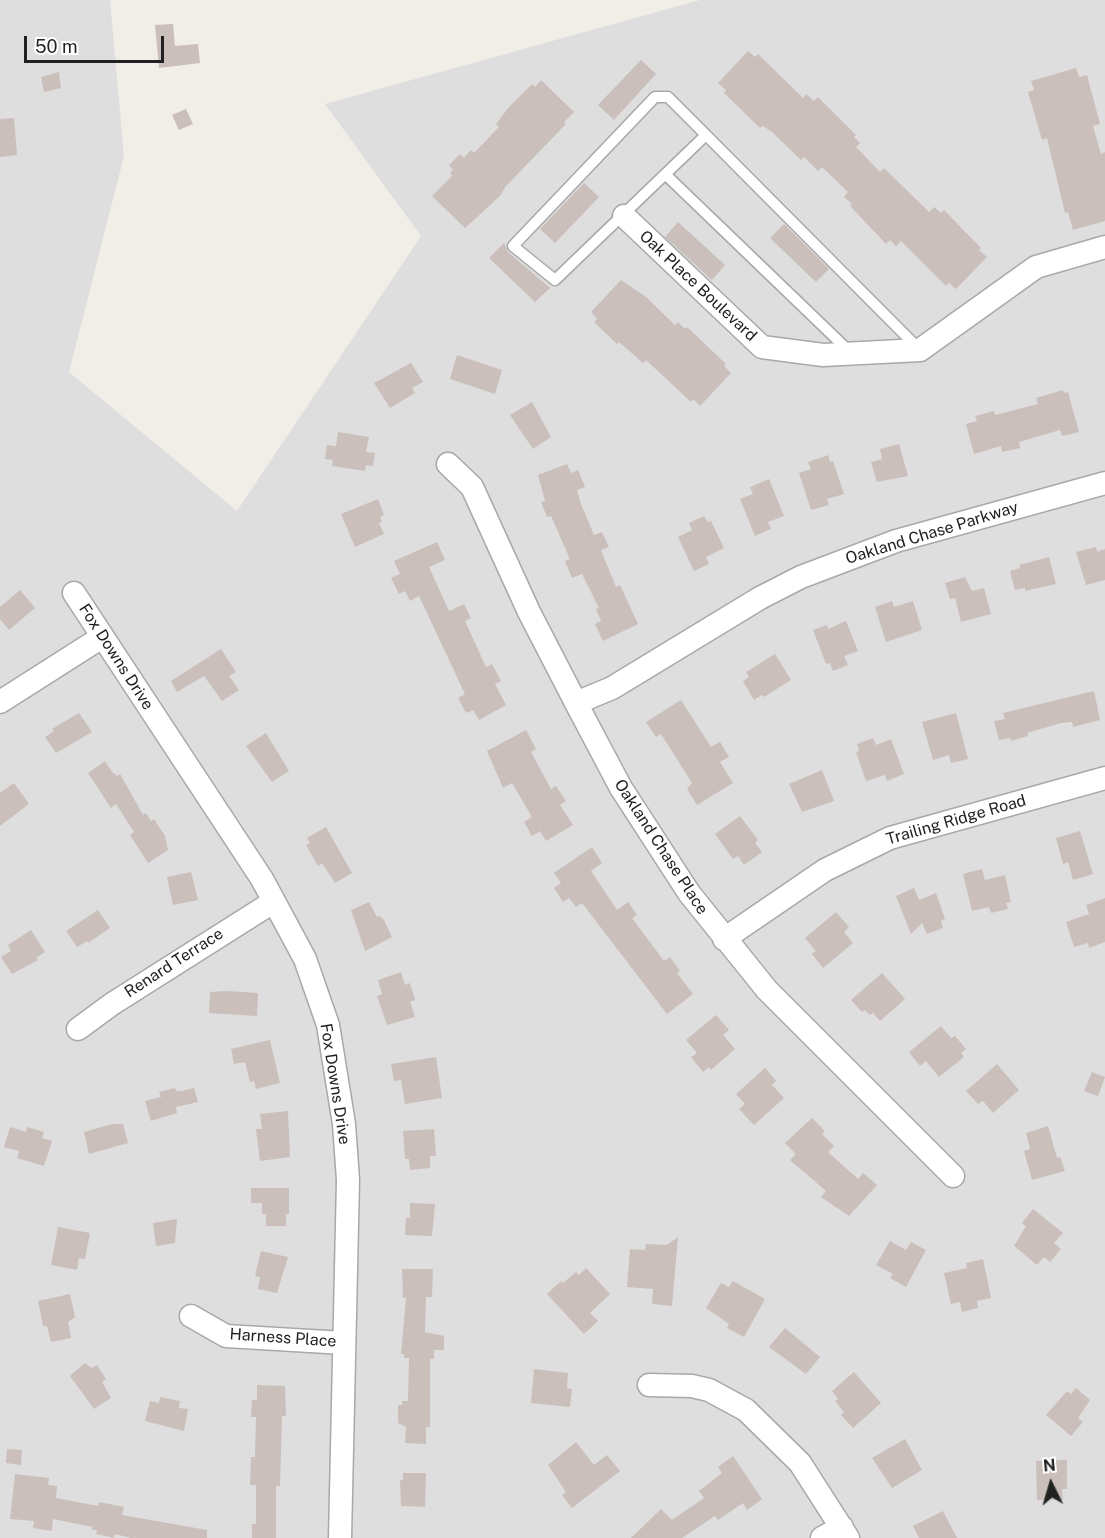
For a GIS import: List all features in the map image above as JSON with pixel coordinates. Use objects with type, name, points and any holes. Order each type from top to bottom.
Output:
[{"type":"street","name":"Oak Place Boulevard","points":[[624,216],[762,347],[823,355],[920,350]]},
{"type":"street","points":[[920,350],[1036,267],[1105,247]]},
{"type":"street","name":"Oakland Chase Place","points":[[448,464],[472,487],[529,612],[576,703],[654,841],[724,939],[767,990],[822,1048],[953,1176]]},
{"type":"street","name":"Oakland Chase Parkway","points":[[576,703],[612,688],[760,598],[801,577],[896,541],[1105,483]]},
{"type":"street","name":"Fox Downs Drive","points":[[74,592],[262,879],[305,959],[328,1025],[344,1124],[348,1180],[340,1538]]},
{"type":"street","points":[[0,702],[102,637]]},
{"type":"street","name":"Trailing Ridge Road","points":[[724,939],[825,870],[890,838],[1105,778]]},
{"type":"street","name":"Renard Terrace","points":[[78,1029],[112,1004],[273,902]]},
{"type":"street","name":"Harness Place","points":[[191,1316],[226,1336],[344,1343]]},
{"type":"street","points":[[649,1385],[692,1386],[709,1390],[746,1410],[763,1424],[800,1463],[845,1533],[822,1538]]},
{"type":"lane","points":[[706,135],[555,280],[513,246],[655,97],[668,97],[706,135],[920,350]]},
{"type":"lane","points":[[666,175],[851,353]]},
{"type":"shaded area","points":[[0,0],[110,0],[124,156],[69,372],[237,511],[421,236],[325,104],[700,0],[1105,0],[1105,1538],[0,1538]]},
{"type":"building","points":[[173,24],[175,46],[198,44],[200,63],[159,68],[155,25]]},
{"type":"building","points":[[748,51],[755,57],[758,54],[803,98],[806,94],[814,101],[818,97],[856,135],[854,137],[860,143],[856,147],[880,172],[884,168],[929,212],[934,207],[941,213],[944,210],[981,248],[979,250],[987,257],[956,289],[949,283],[946,286],[901,241],[896,246],[890,240],[886,244],[850,206],[852,204],[844,197],[848,192],[822,167],[818,171],[804,157],[801,160],[772,132],[763,126],[760,128],[724,93],[726,90],[718,83]]},
{"type":"building","points":[[641,60],[656,74],[614,120],[598,105]]},
{"type":"building","points":[[1076,68],[1079,77],[1087,75],[1100,124],[1093,126],[1101,154],[1105,152],[1105,221],[1073,230],[1068,212],[1065,213],[1047,138],[1042,140],[1028,92],[1034,90],[1031,81]]},
{"type":"building","points":[[59,72],[61,88],[44,92],[41,77]]},
{"type":"building","points":[[541,80],[574,112],[564,122],[566,124],[506,186],[500,196],[465,228],[432,196],[452,176],[450,173],[453,170],[449,165],[460,154],[464,158],[471,150],[474,153],[499,127],[496,124],[509,107],[532,84],[535,87]]},
{"type":"building","points":[[186,109],[193,124],[179,130],[172,115]]},
{"type":"building","points":[[14,118],[17,155],[0,157],[0,119]]},
{"type":"building","points":[[584,183],[599,197],[555,243],[540,229]]},
{"type":"building","points":[[678,222],[725,265],[712,280],[665,237]]},
{"type":"building","points":[[784,224],[829,269],[816,282],[770,238]]},
{"type":"building","points":[[504,243],[508,252],[550,288],[535,302],[489,258]]},
{"type":"building","points":[[621,280],[646,297],[675,325],[678,322],[685,329],[687,327],[726,364],[724,366],[731,373],[700,406],[693,399],[691,402],[646,360],[643,363],[619,342],[617,344],[594,322],[597,319],[591,312]]},
{"type":"building","points":[[457,355],[502,370],[495,394],[450,379]]},
{"type":"building","points":[[411,363],[423,382],[412,388],[415,393],[390,408],[374,383]]},
{"type":"building","points":[[1063,390],[1064,393],[1068,392],[1079,432],[1062,436],[1060,430],[1019,442],[1020,448],[1002,452],[1001,446],[974,454],[966,424],[977,421],[975,416],[994,411],[995,415],[1038,404],[1036,398]]},
{"type":"building","points":[[532,402],[551,437],[533,449],[510,415]]},
{"type":"building","points":[[338,432],[369,437],[366,452],[375,453],[373,466],[366,465],[365,471],[332,466],[333,460],[325,459],[327,445],[336,446]]},
{"type":"building","points":[[899,444],[908,476],[877,482],[871,462],[882,459],[880,449]]},
{"type":"building","points":[[828,455],[830,462],[833,461],[844,494],[827,499],[829,505],[811,510],[799,473],[811,469],[808,462]]},
{"type":"building","points":[[567,464],[571,473],[578,470],[585,487],[577,490],[581,504],[594,535],[602,532],[609,547],[601,550],[616,587],[620,585],[638,624],[603,641],[595,624],[601,621],[596,609],[599,608],[582,574],[572,578],[565,561],[570,559],[551,516],[547,517],[541,502],[545,501],[538,475]]},
{"type":"building","points":[[769,479],[784,516],[768,522],[771,529],[755,536],[740,499],[753,494],[750,487]]},
{"type":"building","points":[[378,499],[384,515],[380,517],[382,522],[379,523],[384,534],[355,547],[341,514]]},
{"type":"building","points":[[704,516],[708,522],[711,521],[724,548],[706,557],[709,564],[694,571],[678,537],[692,530],[689,523]]},
{"type":"building","points":[[437,542],[445,560],[429,567],[449,611],[464,604],[471,618],[465,621],[486,667],[492,664],[501,681],[495,684],[506,705],[479,720],[473,710],[466,713],[458,698],[465,694],[419,596],[410,601],[405,591],[399,594],[391,578],[400,574],[394,561]]},
{"type":"building","points":[[1096,547],[1097,552],[1105,549],[1105,580],[1086,585],[1076,552]]},
{"type":"building","points":[[1049,557],[1056,584],[1025,591],[1025,588],[1015,590],[1010,571],[1020,568],[1019,565]]},
{"type":"building","points":[[965,577],[972,591],[984,588],[991,614],[961,622],[955,598],[950,599],[945,583]]},
{"type":"building","points":[[20,590],[35,608],[9,630],[0,619],[0,607]]},
{"type":"building","points":[[892,601],[894,607],[913,601],[922,630],[886,642],[875,607]]},
{"type":"building","points":[[846,621],[858,651],[844,656],[848,665],[833,671],[830,663],[826,664],[813,630],[827,625],[828,629]]},
{"type":"building","points":[[221,649],[236,672],[229,676],[239,690],[222,701],[204,676],[177,692],[171,681]]},
{"type":"building","points":[[775,654],[791,680],[764,697],[762,695],[754,700],[743,681],[749,677],[746,672]]},
{"type":"building","points":[[1094,691],[1100,720],[1073,727],[1072,722],[1061,723],[1027,733],[1028,736],[1011,741],[1010,738],[999,740],[994,721],[1005,719],[1003,713]]},
{"type":"building","points":[[681,700],[711,747],[720,742],[729,757],[720,762],[733,783],[697,805],[687,789],[692,783],[661,734],[656,737],[646,722]]},
{"type":"building","points":[[79,713],[92,732],[56,753],[45,737],[54,731],[52,729]]},
{"type":"building","points":[[956,713],[968,759],[951,763],[949,755],[933,760],[922,722]]},
{"type":"building","points":[[526,730],[536,749],[531,752],[551,789],[556,786],[566,801],[560,805],[573,825],[546,841],[540,831],[532,836],[524,822],[532,817],[512,783],[503,788],[487,751]]},
{"type":"building","points":[[266,733],[289,771],[272,782],[246,746]]},
{"type":"building","points":[[873,738],[876,745],[891,739],[904,774],[887,781],[885,775],[866,781],[856,752],[859,751],[857,744]]},
{"type":"building","points":[[105,761],[112,772],[117,776],[120,774],[143,815],[146,813],[151,821],[154,819],[165,836],[168,850],[148,863],[130,835],[134,832],[116,804],[111,808],[88,773]]},
{"type":"building","points":[[822,770],[834,801],[802,812],[789,784]]},
{"type":"building","points":[[14,783],[29,804],[0,826],[0,793]]},
{"type":"building","points":[[740,816],[758,840],[755,843],[762,852],[744,865],[738,856],[733,859],[715,834]]},
{"type":"building","points":[[326,827],[352,873],[335,883],[322,863],[318,866],[306,845],[310,843],[307,838]]},
{"type":"building","points":[[1080,831],[1093,874],[1073,880],[1068,862],[1063,864],[1056,838]]},
{"type":"building","points":[[592,847],[602,863],[591,871],[617,910],[628,902],[637,915],[632,918],[664,961],[670,957],[680,971],[677,973],[693,994],[667,1014],[582,903],[576,907],[569,898],[563,902],[554,888],[561,883],[554,873]]},
{"type":"building","points":[[982,869],[985,880],[1005,875],[1011,902],[1006,903],[1008,909],[991,913],[989,907],[972,911],[963,874]]},
{"type":"building","points":[[191,872],[198,900],[173,905],[167,877]]},
{"type":"building","points":[[914,888],[919,900],[936,893],[945,919],[941,921],[943,928],[927,934],[922,923],[911,934],[896,896]]},
{"type":"building","points":[[1105,898],[1105,942],[1089,948],[1088,943],[1074,947],[1066,922],[1089,914],[1086,905]]},
{"type":"building","points":[[369,902],[377,917],[380,916],[384,920],[392,937],[365,951],[351,910]]},
{"type":"building","points":[[98,910],[110,928],[88,943],[87,941],[77,947],[66,931]]},
{"type":"building","points":[[836,912],[849,927],[844,932],[853,943],[823,968],[812,954],[816,951],[805,938]]},
{"type":"building","points":[[31,930],[45,952],[36,958],[38,960],[12,974],[1,957],[11,951],[8,945]]},
{"type":"building","points":[[401,972],[405,985],[410,983],[415,1000],[410,1002],[415,1017],[387,1025],[377,996],[382,994],[378,980]]},
{"type":"building","points":[[882,973],[905,999],[880,1021],[873,1013],[870,1015],[865,1010],[862,1012],[851,1000]]},
{"type":"building","points":[[210,992],[258,993],[257,1016],[209,1013]]},
{"type":"building","points":[[716,1015],[729,1030],[723,1035],[735,1049],[711,1070],[709,1067],[703,1072],[691,1057],[697,1053],[686,1040]]},
{"type":"building","points":[[941,1026],[951,1038],[955,1036],[966,1049],[961,1053],[964,1057],[939,1077],[926,1061],[920,1066],[909,1052]]},
{"type":"building","points":[[270,1040],[280,1083],[256,1089],[254,1081],[250,1082],[245,1062],[234,1064],[231,1049]]},
{"type":"building","points":[[436,1057],[442,1098],[405,1104],[401,1080],[394,1081],[391,1064]]},
{"type":"building","points":[[997,1064],[1019,1090],[993,1113],[983,1101],[978,1104],[966,1091]]},
{"type":"building","points":[[765,1068],[776,1081],[772,1085],[784,1098],[754,1125],[739,1109],[745,1104],[736,1094]]},
{"type":"building","points":[[1092,1072],[1105,1077],[1098,1096],[1084,1091]]},
{"type":"building","points":[[175,1088],[176,1091],[181,1091],[194,1088],[198,1102],[176,1107],[177,1113],[151,1121],[145,1101],[161,1097],[159,1092]]},
{"type":"building","points":[[288,1111],[290,1157],[260,1161],[256,1129],[262,1129],[260,1114]]},
{"type":"building","points":[[812,1118],[825,1131],[822,1134],[834,1146],[828,1152],[858,1179],[863,1173],[877,1185],[849,1216],[821,1197],[826,1191],[790,1160],[796,1154],[785,1143]]},
{"type":"building","points":[[112,1124],[123,1124],[128,1143],[89,1154],[84,1132]]},
{"type":"building","points":[[1048,1126],[1057,1158],[1060,1157],[1065,1171],[1032,1180],[1024,1151],[1030,1149],[1026,1133]]},
{"type":"building","points":[[10,1127],[26,1132],[27,1127],[44,1132],[42,1138],[52,1141],[44,1166],[17,1158],[19,1151],[4,1147]]},
{"type":"building","points":[[434,1129],[436,1156],[430,1156],[430,1168],[410,1170],[409,1159],[405,1159],[403,1131]]},
{"type":"building","points":[[251,1188],[289,1188],[289,1214],[286,1214],[286,1226],[266,1226],[266,1214],[262,1214],[262,1203],[251,1203]]},
{"type":"building","points":[[410,1203],[435,1204],[432,1236],[405,1235],[406,1218],[410,1218]]},
{"type":"building","points":[[1033,1209],[1063,1233],[1054,1243],[1061,1249],[1050,1262],[1044,1257],[1037,1265],[1014,1246],[1026,1226],[1022,1223]]},
{"type":"building","points":[[177,1219],[175,1243],[156,1246],[153,1223]]},
{"type":"building","points":[[58,1227],[90,1233],[85,1259],[79,1258],[77,1270],[51,1265]]},
{"type":"building","points":[[678,1237],[672,1306],[652,1304],[653,1289],[627,1287],[630,1249],[645,1250],[646,1244],[667,1245]]},
{"type":"building","points":[[890,1241],[906,1250],[911,1242],[926,1250],[906,1287],[890,1278],[893,1274],[876,1265]]},
{"type":"building","points":[[261,1251],[288,1257],[277,1293],[258,1289],[260,1277],[255,1276]]},
{"type":"building","points":[[983,1259],[991,1298],[977,1301],[978,1308],[962,1312],[960,1302],[951,1304],[944,1273],[967,1268],[966,1263]]},
{"type":"building","points":[[586,1268],[610,1294],[590,1313],[598,1321],[584,1334],[547,1294],[561,1281],[563,1283],[576,1272],[579,1275]]},
{"type":"building","points":[[402,1269],[433,1269],[432,1297],[426,1297],[425,1332],[444,1336],[444,1350],[434,1350],[434,1359],[430,1359],[430,1427],[426,1427],[426,1444],[405,1443],[406,1427],[398,1423],[398,1405],[402,1405],[402,1401],[408,1401],[409,1358],[404,1358],[404,1354],[401,1354],[406,1298],[403,1298]]},
{"type":"building","points":[[733,1281],[765,1299],[744,1337],[727,1328],[729,1324],[706,1308],[721,1283],[729,1287]]},
{"type":"building","points":[[70,1294],[75,1317],[68,1322],[71,1338],[51,1342],[47,1326],[43,1326],[38,1301]]},
{"type":"building","points":[[785,1328],[820,1357],[806,1374],[769,1347]]},
{"type":"building","points":[[85,1363],[92,1368],[97,1365],[106,1379],[102,1382],[111,1398],[94,1409],[70,1376]]},
{"type":"building","points":[[534,1369],[568,1373],[567,1388],[572,1389],[570,1407],[531,1403]]},
{"type":"building","points":[[854,1372],[881,1403],[853,1428],[841,1415],[844,1412],[835,1401],[838,1399],[832,1391]]},
{"type":"building","points":[[257,1385],[285,1386],[286,1416],[282,1416],[280,1486],[276,1486],[276,1538],[252,1538],[252,1524],[256,1524],[256,1485],[250,1485],[251,1457],[255,1457],[256,1417],[251,1417],[252,1400],[257,1400]]},
{"type":"building","points":[[1076,1388],[1090,1400],[1078,1418],[1083,1422],[1071,1436],[1046,1415],[1067,1391],[1071,1394]]},
{"type":"building","points":[[160,1397],[180,1401],[179,1408],[188,1409],[184,1431],[145,1421],[150,1401],[159,1403]]},
{"type":"building","points":[[905,1439],[922,1470],[892,1488],[872,1458]]},
{"type":"building","points":[[576,1442],[594,1465],[607,1455],[620,1471],[572,1508],[562,1495],[566,1492],[548,1465]]},
{"type":"building","points":[[7,1449],[22,1450],[21,1465],[6,1463]]},
{"type":"building","points":[[733,1456],[762,1499],[747,1510],[743,1503],[718,1520],[715,1516],[682,1538],[631,1538],[661,1509],[672,1520],[704,1498],[699,1491],[722,1473],[718,1467]]},
{"type":"building","points":[[1067,1460],[1067,1489],[1062,1489],[1063,1500],[1037,1500],[1036,1461]]},
{"type":"building","points":[[403,1473],[426,1473],[425,1507],[401,1506],[400,1480],[403,1480]]},
{"type":"building","points":[[15,1474],[49,1478],[48,1485],[57,1486],[56,1498],[98,1506],[99,1502],[124,1507],[122,1515],[207,1530],[207,1538],[131,1538],[115,1534],[114,1538],[96,1534],[97,1530],[92,1530],[93,1527],[53,1519],[52,1531],[33,1528],[34,1521],[10,1519]]},
{"type":"building","points":[[943,1511],[957,1538],[919,1538],[913,1526]]}]
